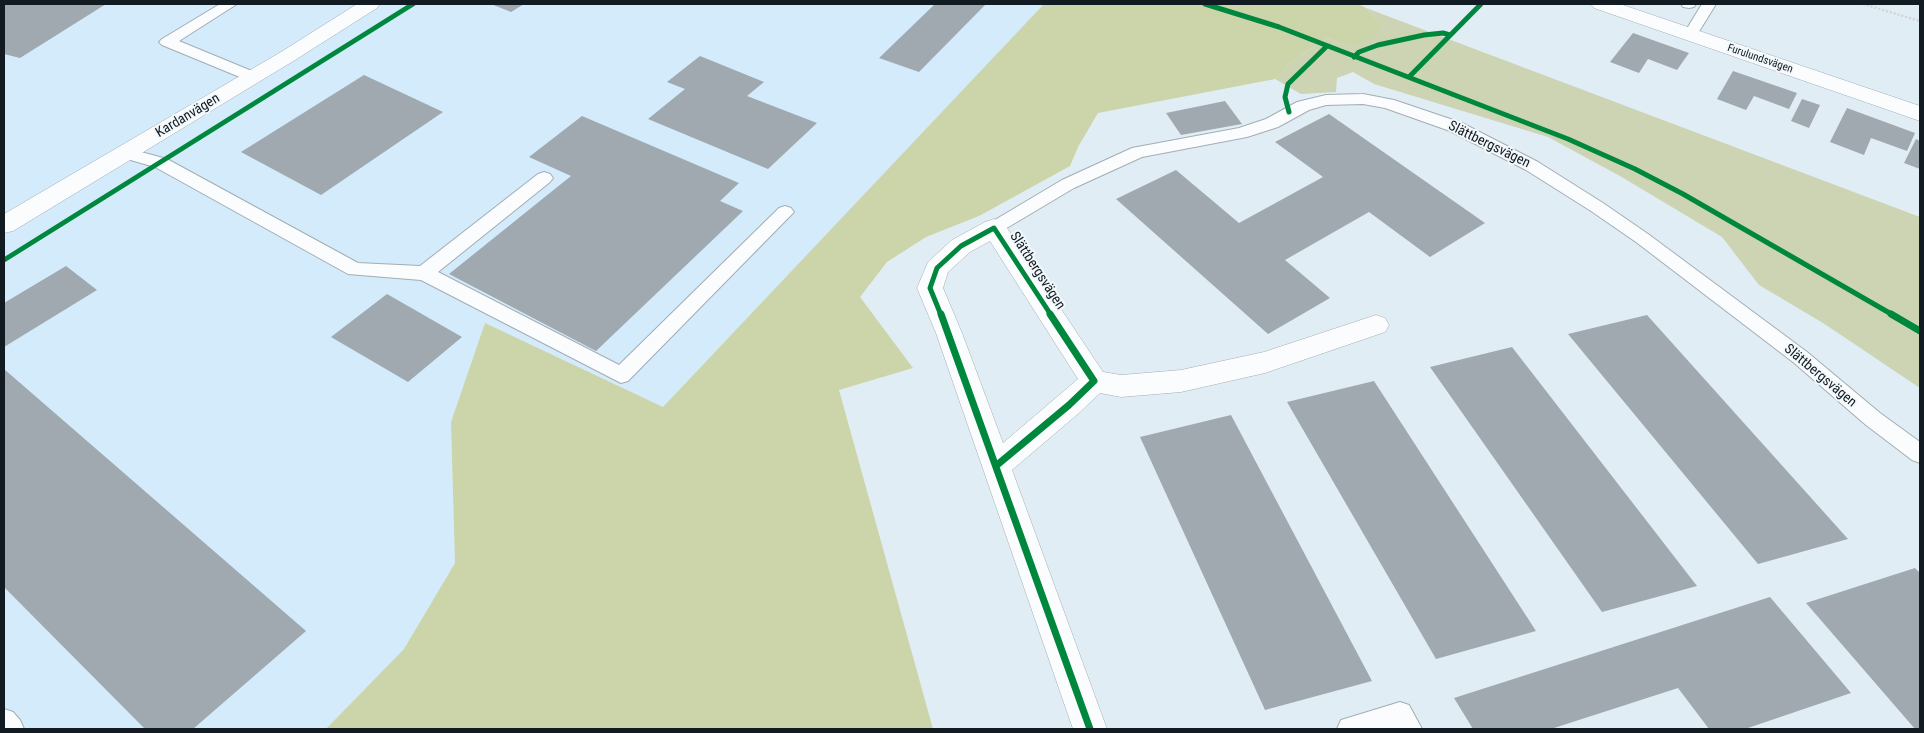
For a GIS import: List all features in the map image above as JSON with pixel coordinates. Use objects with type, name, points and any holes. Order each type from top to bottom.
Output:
[{"type":"street","name":"Kardanvägen","points":[[4,225],[253,77],[370,4]]},
{"type":"street","name":"Furulundsvägen","points":[[1601,4],[1920,114]]},
{"type":"street","name":"Slättbergsvägen","points":[[1090,729],[997,465],[949,333],[930,288],[936,268],[961,246],[994,228],[1094,381]]},
{"type":"street","points":[[997,465],[1069,405],[1094,381],[1121,386],[1181,381],[1265,362],[1376,325]]},
{"type":"lane","points":[[230,4],[167,42],[253,77]]},
{"type":"lane","points":[[1690,35],[1709,4]]},
{"type":"lane","name":"Slättbergsvägen","points":[[994,228],[1068,184],[1138,152],[1241,133],[1272,123],[1303,106],[1326,100],[1363,99],[1388,104],[1456,127],[1532,166],[1597,207],[1642,238],[1800,358],[1873,420],[1920,454]]},
{"type":"lane","points":[[126,153],[161,163],[355,269],[424,273],[621,375],[785,212]]},
{"type":"lane","points":[[424,273],[544,178]]},
{"type":"lane","points":[[1350,729],[1400,714],[1409,729]]},
{"type":"lane","points":[[4,722],[11,729]]},
{"type":"path","points":[[1863,4],[1920,22]]},
{"type":"shaded area","points":[[4,4],[1044,4],[663,407],[485,323],[451,422],[455,563],[404,649],[327,729],[4,729]]},
{"type":"green space","points":[[1044,4],[1358,4],[1366,8],[1378,20],[1380,34],[1349,47],[1327,38],[1291,62],[1275,79],[1098,113],[1078,147],[1070,166],[979,216],[926,237],[887,262],[860,297],[913,368],[839,390],[933,729],[326,729],[404,649],[455,563],[451,422],[485,323],[663,407]]},
{"type":"green space","points":[[1366,8],[1920,217],[1920,388],[1823,323],[1759,285],[1722,237],[1620,176],[1548,137],[1374,84],[1353,72],[1337,78],[1336,92],[1301,94],[1275,79],[1291,62],[1327,38],[1349,47],[1378,20]]},
{"type":"building","points":[[4,4],[106,4],[20,58],[4,54]]},
{"type":"building","points":[[491,4],[524,4],[511,12]]},
{"type":"building","points":[[935,4],[986,4],[919,72],[879,58]]},
{"type":"building","points":[[1633,33],[1689,53],[1677,70],[1648,59],[1639,73],[1610,62]]},
{"type":"building","points":[[700,56],[764,82],[747,96],[817,123],[768,169],[648,119],[685,89],[667,82]]},
{"type":"building","points":[[1733,71],[1797,93],[1789,109],[1754,96],[1746,110],[1717,99]]},
{"type":"building","points":[[364,75],[443,112],[321,195],[241,152]]},
{"type":"building","points":[[1802,99],[1820,105],[1809,128],[1791,121]]},
{"type":"building","points":[[1225,101],[1242,124],[1181,135],[1166,113]]},
{"type":"building","points":[[1847,108],[1915,133],[1907,151],[1871,138],[1864,155],[1830,142]]},
{"type":"building","points":[[1329,114],[1485,223],[1430,257],[1369,212],[1285,260],[1330,298],[1268,334],[1116,199],[1176,170],[1239,223],[1323,177],[1275,142]]},
{"type":"building","points":[[582,116],[739,183],[720,201],[743,211],[596,351],[449,274],[571,176],[529,157]]},
{"type":"building","points":[[1916,139],[1920,141],[1920,169],[1904,163]]},
{"type":"building","points":[[66,266],[97,290],[4,347],[4,303]]},
{"type":"building","points":[[387,294],[462,337],[408,382],[331,337]]},
{"type":"building","points":[[1647,315],[1848,539],[1758,564],[1568,334]]},
{"type":"building","points":[[1512,347],[1697,586],[1602,612],[1430,367]]},
{"type":"building","points":[[4,369],[306,631],[193,729],[145,729],[4,587]]},
{"type":"building","points":[[1374,381],[1536,631],[1436,659],[1287,402]]},
{"type":"building","points":[[1231,415],[1372,681],[1265,710],[1140,437]]},
{"type":"building","points":[[1915,568],[1920,573],[1920,729],[1915,729],[1806,603]]},
{"type":"building","points":[[1770,597],[1851,693],[1745,729],[1709,729],[1678,688],[1551,729],[1473,729],[1454,698]]},
{"type":"cycle path","points":[[4,260],[413,4]]},
{"type":"cycle path","points":[[1205,4],[1279,27],[1568,139],[1635,169],[1683,194],[1920,331]]},
{"type":"cycle path","points":[[1409,77],[1481,4]]},
{"type":"cycle path","points":[[1354,57],[1359,52],[1378,45],[1424,35],[1443,33],[1450,35]]},
{"type":"cycle path","points":[[1289,112],[1285,97],[1288,84],[1327,46]]},
{"type":"cycle path","points":[[997,465],[1069,405],[1094,381],[994,228],[961,246],[937,268],[930,288],[949,333],[1090,729]]}]
